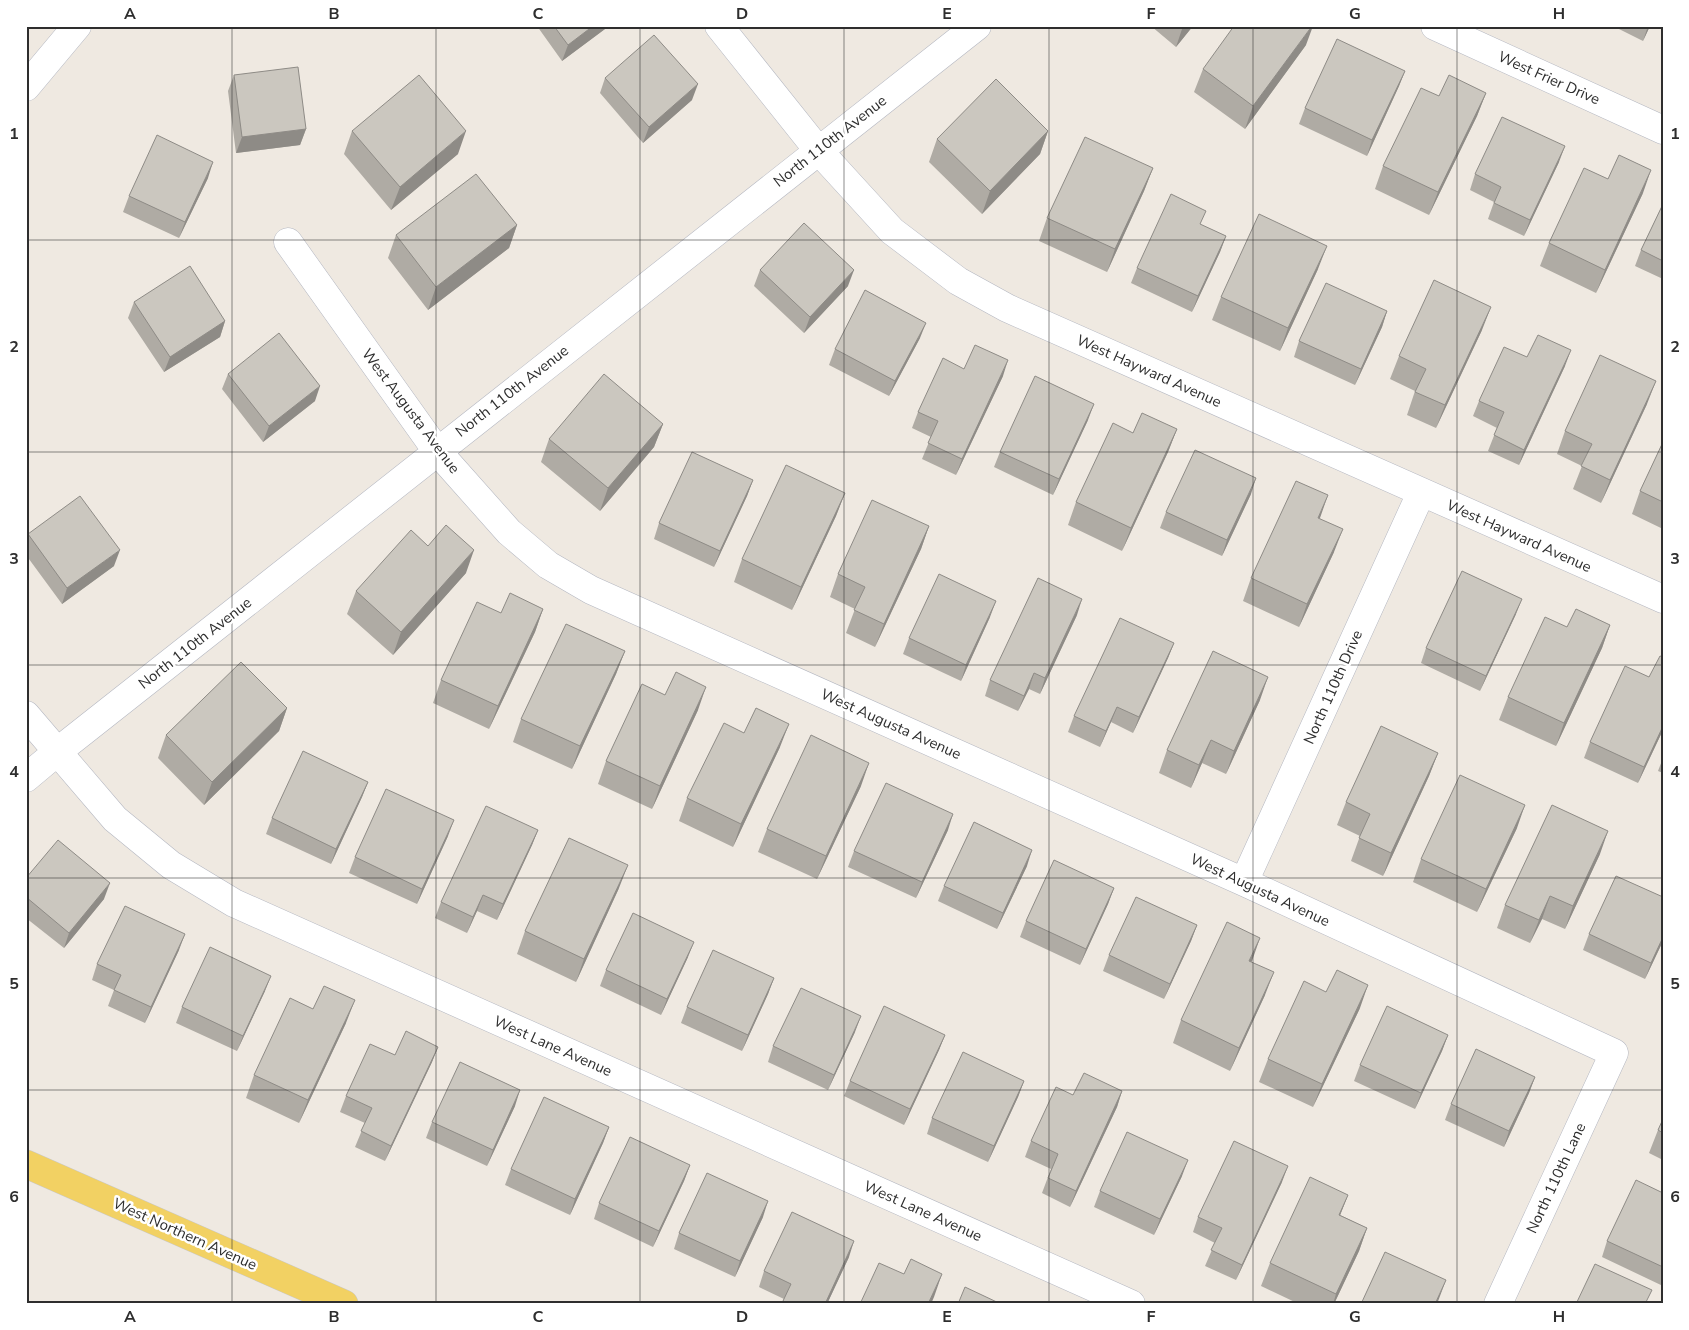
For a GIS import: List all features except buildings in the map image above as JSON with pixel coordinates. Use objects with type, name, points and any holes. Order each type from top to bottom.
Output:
[{"type":"main road","name":"West Northern Avenue","points":[[26,1164],[344,1304]]},
{"type":"street","points":[[26,87],[77,26]]},
{"type":"street","name":"West Hayward Avenue","points":[[719,26],[818,150],[892,232],[958,281],[1007,308],[1663,599]]},
{"type":"street","name":"North 110th Avenue","points":[[26,778],[437,451],[977,26]]},
{"type":"street","name":"West Frier Drive","points":[[1435,26],[1663,130]]},
{"type":"street","name":"West Augusta Avenue","points":[[288,242],[437,451],[509,532],[548,564],[591,590],[1244,882],[1614,1053]]},
{"type":"street","name":"North 110th Drive","points":[[1244,882],[1421,492]]},
{"type":"street","name":"West Lane Avenue","points":[[26,714],[115,819],[171,865],[234,903],[1131,1304]]},
{"type":"street","name":"North 110th Lane","points":[[1498,1304],[1614,1053]]}]
